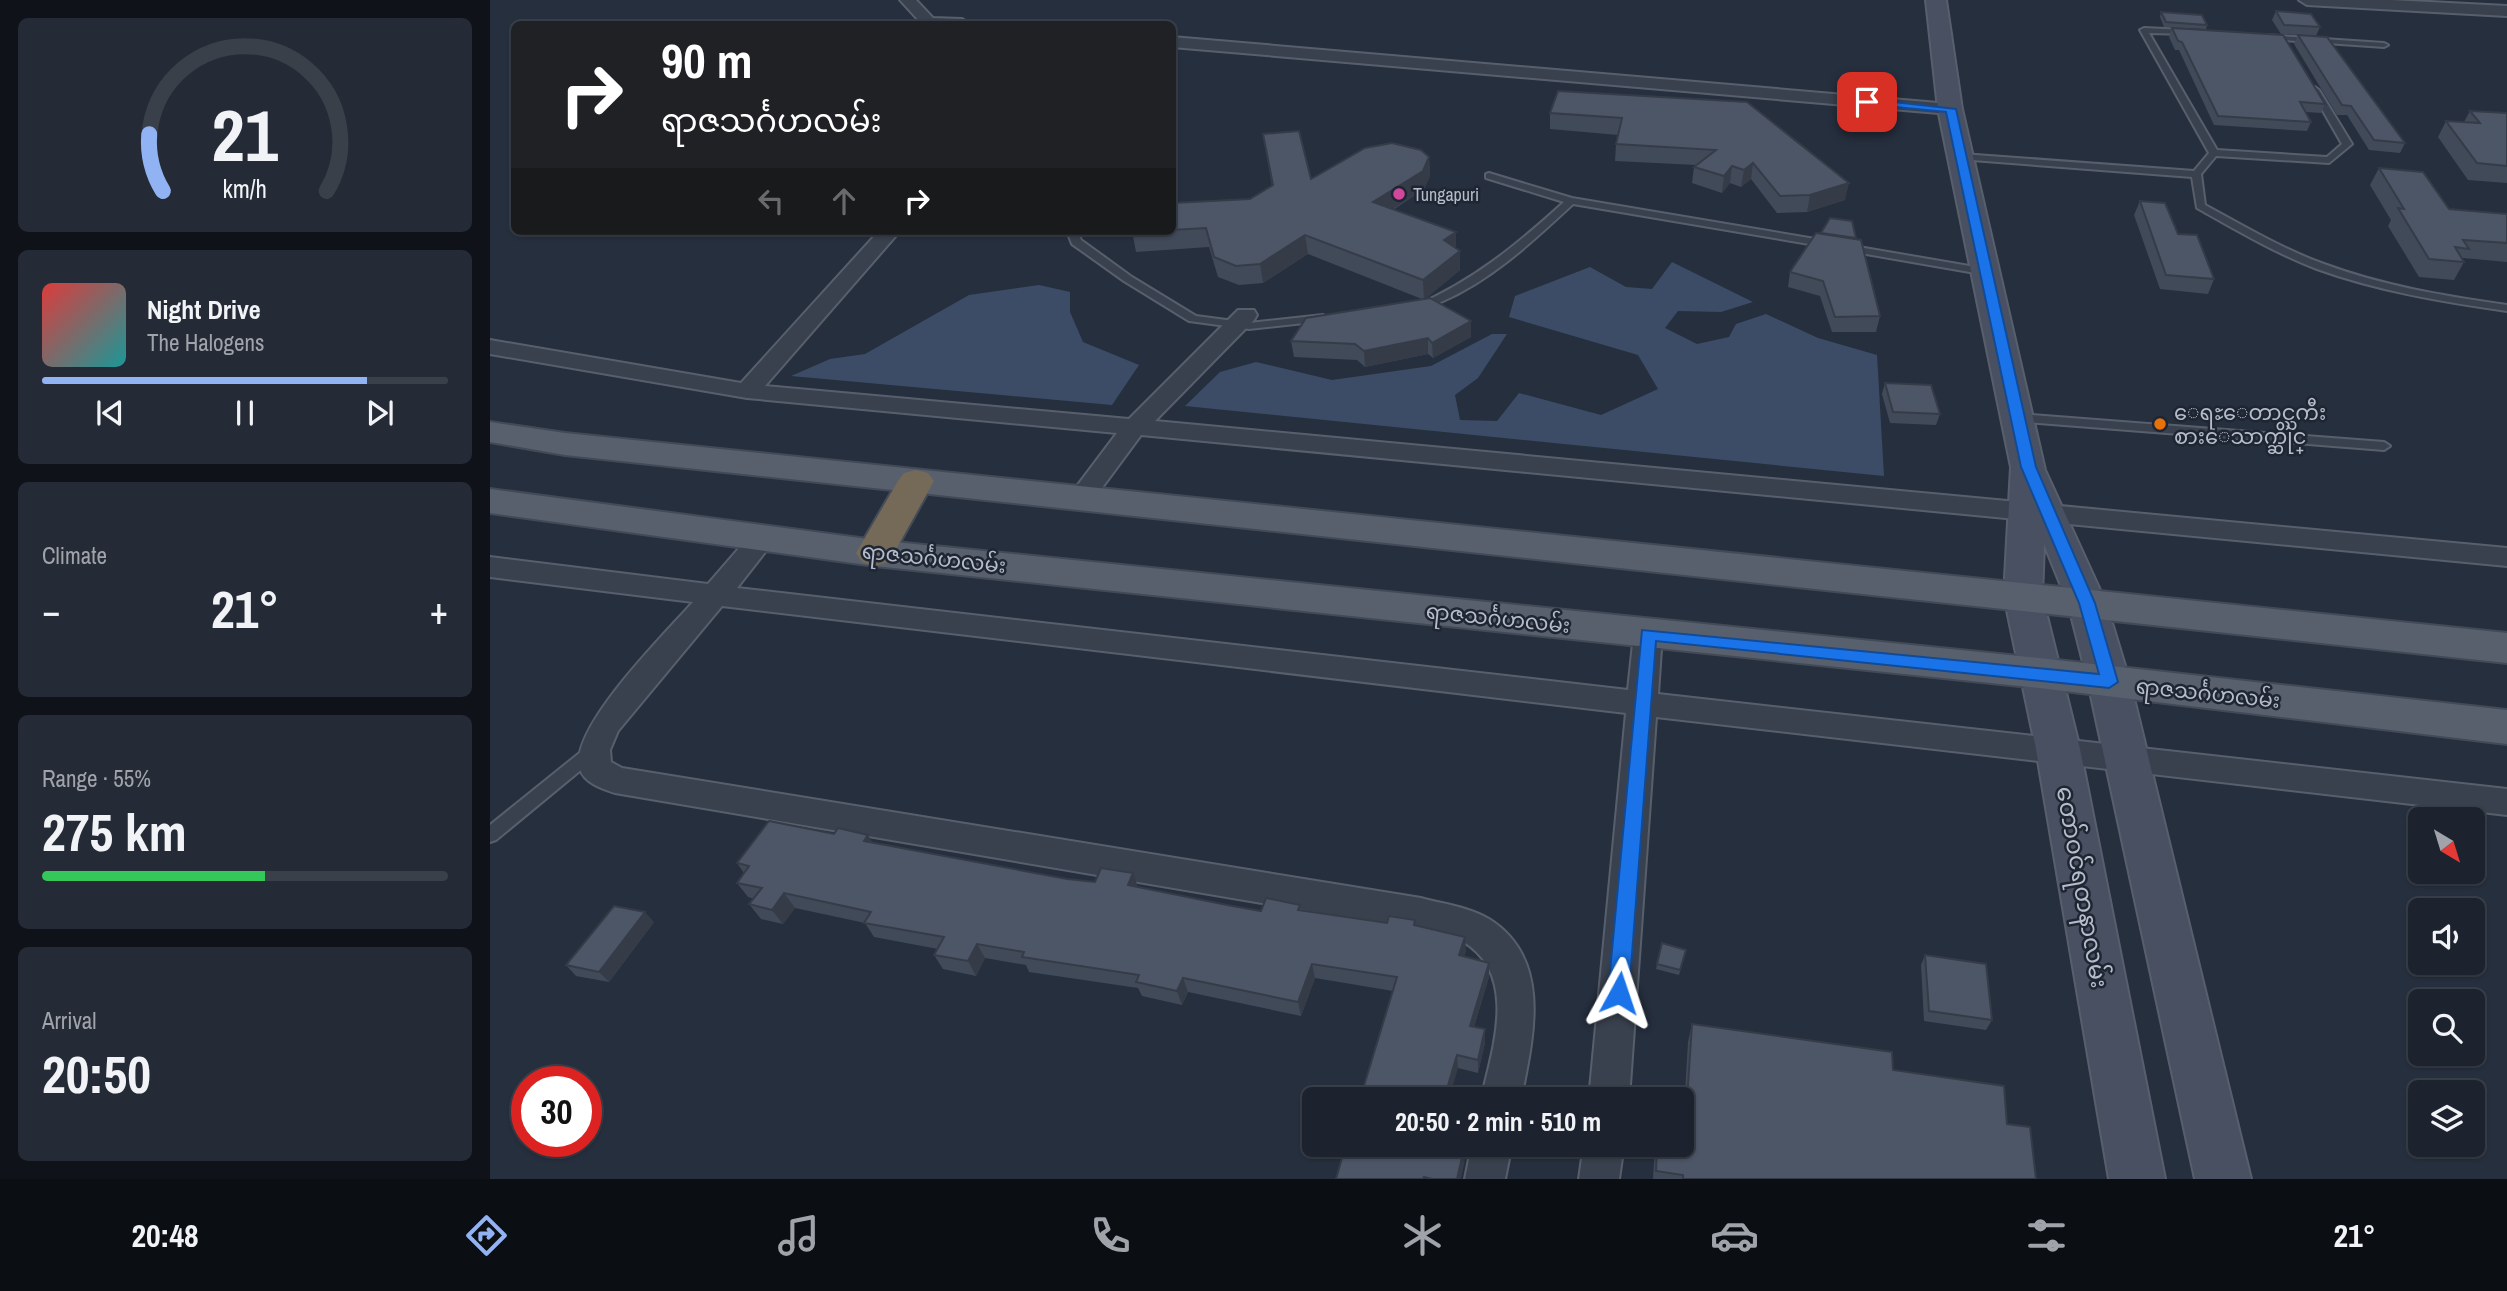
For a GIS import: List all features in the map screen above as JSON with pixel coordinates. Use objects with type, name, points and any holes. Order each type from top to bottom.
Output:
[{"type":"highway","points":[[875,552],[916,481]]},
{"type":"main road","points":[[1936,0],[1951,109],[2028,467],[2039,512],[2087,603],[2109,682],[2129,757],[2223,1179]]},
{"type":"main road","points":[[490,432],[565,444],[2507,648]]},
{"type":"main road","name":"ရာဇသင်္ဂဟလမ်း","points":[[490,501],[875,552],[2039,673],[2507,727]]},
{"type":"main road","name":"တော်ဝင်ရတနာလမ်း","points":[[2039,512],[2023,596],[2057,749],[2137,1179]]},
{"type":"street","points":[[908,0],[927,21]]},
{"type":"street","points":[[2307,0],[2507,11]]},
{"type":"street","points":[[1176,42],[1951,109]]},
{"type":"street","points":[[747,391],[886,235]]},
{"type":"street","points":[[1081,498],[1133,429],[1241,320]]},
{"type":"street","points":[[490,348],[747,391],[2507,557]]},
{"type":"street","points":[[763,538],[712,595],[606,724],[594,750],[596,769],[615,780],[1421,914],[1476,931],[1500,952],[1514,975],[1518,1014],[1503,1087]]},
{"type":"street","points":[[490,567],[1013,632],[2507,802]]},
{"type":"street","points":[[1610,1087],[1648,634]]},
{"type":"street","points":[[1485,1179],[1489,1157]]},
{"type":"street","points":[[1600,1179],[1603,1157]]},
{"type":"lane","points":[[2199,33],[2144,30],[2214,153]]},
{"type":"lane","points":[[2255,36],[2384,45]]},
{"type":"lane","points":[[2283,38],[2290,50]]},
{"type":"lane","points":[[2214,153],[2329,160],[2347,144],[2312,85]]},
{"type":"lane","points":[[2214,153],[2196,174],[2200,206],[2264,242],[2319,266],[2373,284],[2432,297],[2507,308]]},
{"type":"lane","points":[[1962,157],[2196,174]]},
{"type":"lane","points":[[1489,176],[1571,201],[1987,272]]},
{"type":"lane","points":[[1405,309],[1419,308],[1455,294],[1481,279],[1514,254],[1571,201]]},
{"type":"lane","points":[[1073,235],[1076,242],[1128,279],[1193,318],[1241,320],[1339,316]]},
{"type":"lane","points":[[2018,418],[2384,446]]},
{"type":"lane","points":[[490,835],[594,750]]},
{"type":"water","points":[[1672,262],[1753,302],[1721,312],[1678,311],[1665,328],[1697,344],[1729,337],[1736,324],[1766,314],[1818,338],[1877,355],[1884,476],[1185,406],[1220,372],[1256,362],[1332,380],[1431,366],[1492,334],[1507,334],[1478,378],[1455,395],[1460,420],[1497,421],[1519,393],[1601,415],[1658,389],[1638,355],[1509,317],[1515,296],[1590,267],[1626,287],[1652,289]]},
{"type":"water","points":[[1039,285],[1070,292],[1070,312],[1083,342],[1139,365],[1112,405],[791,376],[830,359],[865,354],[969,295]]},
{"type":"building","points":[[2276,11],[2311,14],[2320,27],[2284,25]]},
{"type":"building","points":[[2161,12],[2202,15],[2207,25],[2166,22]]},
{"type":"building","points":[[2172,28],[2283,35],[2325,104],[2300,102],[2311,122],[2218,116],[2182,42],[2178,41]]},
{"type":"building","points":[[2298,35],[2327,37],[2405,143],[2374,140],[2351,106],[2342,105]]},
{"type":"building","points":[[1558,91],[1747,102],[1849,183],[1810,195],[1780,196],[1753,163],[1744,170],[1732,166],[1724,176],[1694,167],[1716,150],[1616,144],[1622,118],[1550,113]]},
{"type":"building","points":[[2470,111],[2507,113],[2507,166],[2477,163],[2446,121],[2480,123]]},
{"type":"building","points":[[1299,131],[1311,179],[1365,148],[1392,143],[1421,150],[1429,157],[1423,171],[1373,202],[1456,232],[1444,240],[1460,251],[1423,280],[1305,235],[1260,264],[1236,266],[1214,257],[1206,228],[1176,230],[1176,203],[1250,199],[1273,185],[1263,134]]},
{"type":"building","points":[[2379,168],[2423,172],[2449,209],[2507,214],[2507,243],[2463,240],[2469,249],[2455,247],[2464,262],[2429,259],[2398,208],[2404,209]]},
{"type":"building","points":[[2140,201],[2165,203],[2178,234],[2197,235],[2214,279],[2166,275]]},
{"type":"building","points":[[1830,218],[1852,221],[1856,238],[1821,233]]},
{"type":"building","points":[[1816,233],[1861,240],[1880,316],[1835,317],[1823,281],[1790,272]]},
{"type":"building","points":[[1430,298],[1471,321],[1432,343],[1428,338],[1364,351],[1355,344],[1291,341],[1306,318]]},
{"type":"building","points":[[1885,383],[1931,385],[1940,414],[1893,412]]},
{"type":"building","points":[[769,821],[834,834],[838,828],[868,835],[864,841],[1067,879],[1095,882],[1101,868],[1133,873],[1128,885],[1261,911],[1266,898],[1300,905],[1298,910],[1387,923],[1389,916],[1415,920],[1414,925],[1465,937],[1459,955],[1489,963],[1470,1026],[1485,1029],[1478,1060],[1457,1055],[1448,1087],[1364,1087],[1397,977],[1312,964],[1298,1002],[1183,978],[1177,991],[1136,982],[1139,975],[1022,957],[1024,952],[977,944],[968,961],[934,955],[944,937],[864,923],[871,912],[784,893],[772,910],[749,904],[762,888],[737,883],[749,866],[737,863]]},
{"type":"building","points":[[614,906],[645,912],[599,972],[566,965]]},
{"type":"building","points":[[1662,943],[1686,950],[1680,970],[1657,964]]},
{"type":"building","points":[[1925,955],[1986,964],[1992,1020],[1929,1011]]},
{"type":"building","points":[[1692,1024],[1892,1052],[1893,1070],[2004,1086],[2007,1124],[2030,1127],[2036,1179],[1683,1179],[1683,1175],[1656,1171],[1657,1157],[1694,1157],[1694,1087],[1688,1087]]},
{"type":"building","points":[[1342,1157],[1462,1157],[1457,1179],[1336,1179]]},
{"type":"place","name":"Tungapuri","points":[[1399,194]]},
{"type":"place","name":"ေရႊေတာင္ႀကီး စားေသာက္ဆိုင္","points":[[2160,424]]},
{"type":"route","points":[[1619,993],[1648,634],[2109,682],[2087,603],[2050,512],[2028,467],[1951,109],[1867,102]]}]
